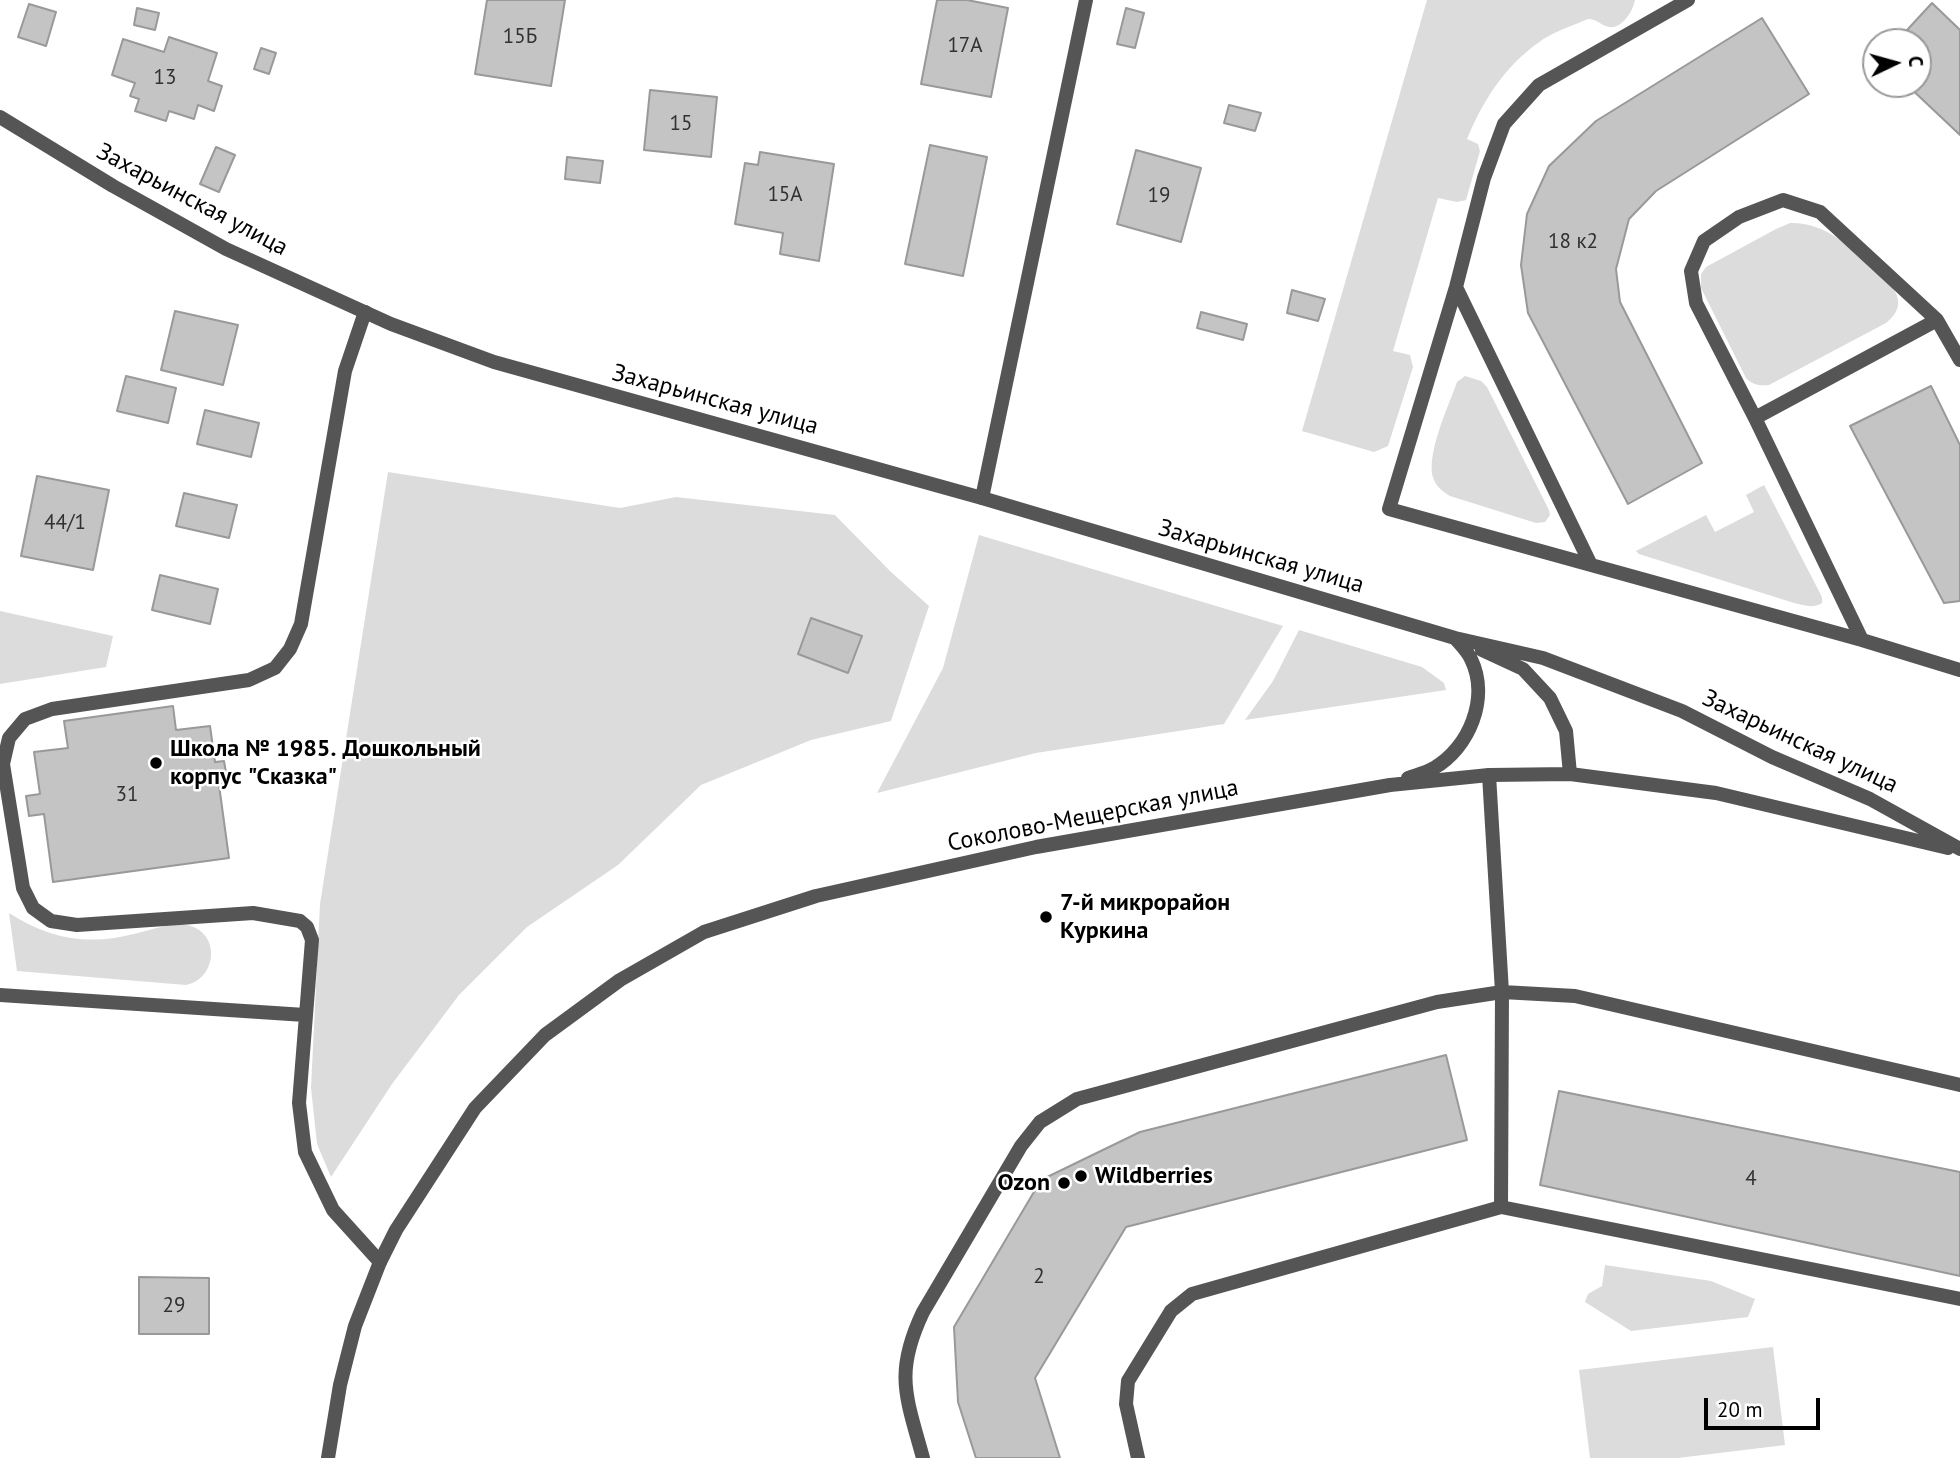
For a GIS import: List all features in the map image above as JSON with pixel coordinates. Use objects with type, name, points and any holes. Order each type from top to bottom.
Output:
[{"type":"street","points":[[982,498],[1086,0]]},
{"type":"street","points":[[1688,0],[1539,85],[1504,124],[1484,178],[1455,287],[1389,509],[1960,670]]},
{"type":"street","name":"Захарьинская улица","points":[[0,117],[113,186],[226,249],[391,324],[494,362],[982,498],[1455,638],[1543,658],[1682,711],[1772,757],[1870,799],[1960,850]]},
{"type":"street","points":[[1861,640],[1755,418],[1696,303],[1691,271],[1704,241],[1739,217],[1783,200],[1820,212],[1937,320],[1960,360]]},
{"type":"street","points":[[1455,287],[1591,565]]},
{"type":"street","points":[[365,312],[345,372],[301,624],[290,649],[275,668],[249,680],[52,709],[24,719],[9,738],[3,764],[23,888],[33,908],[51,921],[76,925],[253,914],[300,921],[307,927],[313,940],[299,1103],[305,1152],[334,1210],[380,1262]]},
{"type":"street","points":[[1755,418],[1937,320]]},
{"type":"street","points":[[1390,785],[1434,768],[1453,753],[1472,726],[1479,689],[1472,660],[1455,638]]},
{"type":"street","name":"Захарьинская улица","points":[[1455,638],[1523,669],[1550,698],[1566,731],[1570,774]]},
{"type":"street","name":"Соколово-Мещерская улица","points":[[328,1458],[340,1385],[355,1326],[380,1262],[396,1230],[475,1108],[545,1035],[620,981],[704,932],[816,896],[1036,847],[1390,785],[1489,775],[1570,774],[1716,793],[1960,850]]},
{"type":"street","points":[[1489,775],[1503,992],[1502,1207]]},
{"type":"street","points":[[923,1458],[905,1383],[910,1339],[923,1312],[1021,1146],[1040,1122],[1077,1099],[1437,1002],[1503,992],[1575,996],[1960,1085]]},
{"type":"street","points":[[0,995],[305,1015]]},
{"type":"street","points":[[1138,1458],[1126,1404],[1128,1381],[1171,1311],[1192,1294],[1502,1207],[1960,1299]]},
{"type":"shaded area","points":[[1427,0],[1635,0],[1629,14],[1614,27],[1588,19],[1544,39],[1526,52],[1505,74],[1480,111],[1467,139],[1478,144],[1480,151],[1466,200],[1457,202],[1438,198],[1393,351],[1410,355],[1413,367],[1388,446],[1374,452],[1302,431]]},
{"type":"shaded area","points":[[1790,223],[1820,228],[1846,244],[1891,286],[1897,296],[1898,306],[1886,323],[1769,385],[1759,385],[1746,378],[1701,288],[1701,274],[1706,267]]},
{"type":"shaded area","points":[[1465,376],[1481,381],[1487,387],[1549,510],[1550,515],[1545,522],[1536,523],[1450,496],[1435,483],[1432,459],[1435,445],[1457,382]]},
{"type":"shaded area","points":[[388,472],[620,508],[676,497],[835,515],[929,606],[891,721],[811,740],[701,785],[618,865],[527,927],[459,995],[392,1084],[331,1177],[317,1144],[311,1088],[320,904]]},
{"type":"shaded area","points":[[1764,485],[1822,597],[1822,603],[1819,605],[1794,603],[1636,551],[1706,515],[1715,532],[1754,512],[1746,495]]},
{"type":"shaded area","points":[[979,535],[1283,626],[1224,724],[1036,753],[877,793],[943,668]]},
{"type":"shaded area","points":[[0,611],[113,636],[106,667],[0,684]]},
{"type":"shaded area","points":[[1299,630],[1422,667],[1444,683],[1446,690],[1245,720],[1273,681]]},
{"type":"shaded area","points":[[9,913],[56,935],[87,940],[120,937],[171,925],[191,926],[201,931],[211,947],[209,966],[204,975],[186,985],[17,971]]},
{"type":"shaded area","points":[[1605,1265],[1711,1281],[1755,1299],[1748,1317],[1631,1331],[1585,1302],[1588,1294],[1602,1286]]},
{"type":"shaded area","points":[[1773,1347],[1785,1445],[1678,1458],[1590,1458],[1579,1370]]},
{"type":"building","points":[[487,0],[565,0],[551,86],[475,74]]},
{"type":"building","points":[[937,0],[967,0],[1008,8],[991,97],[921,84]]},
{"type":"building","points":[[1932,3],[1960,30],[1960,135],[1921,98],[1932,98],[1932,28],[1909,28]]},
{"type":"building","points":[[29,4],[56,12],[46,46],[18,37]]},
{"type":"building","points":[[137,8],[159,13],[155,30],[134,25]]},
{"type":"building","points":[[1126,8],[1144,13],[1135,48],[1117,44]]},
{"type":"building","points":[[1762,18],[1809,94],[1656,191],[1629,219],[1616,269],[1620,302],[1702,463],[1628,504],[1528,313],[1521,265],[1527,214],[1549,166],[1596,121]]},
{"type":"building","points":[[169,37],[217,53],[208,81],[222,86],[214,111],[198,105],[194,119],[169,111],[166,121],[135,111],[139,99],[130,96],[135,83],[112,75],[123,39],[164,52]]},
{"type":"building","points":[[261,48],[276,53],[269,74],[254,69]]},
{"type":"building","points":[[650,90],[717,97],[711,157],[644,150]]},
{"type":"building","points":[[1229,105],[1261,113],[1255,131],[1224,123]]},
{"type":"building","points":[[930,145],[987,157],[963,276],[905,264]]},
{"type":"building","points":[[216,147],[235,155],[219,192],[200,184]]},
{"type":"building","points":[[1136,150],[1201,168],[1181,242],[1117,224]]},
{"type":"building","points":[[760,152],[834,164],[819,261],[780,254],[783,233],[735,224],[745,163],[758,165]]},
{"type":"building","points":[[567,157],[603,161],[600,183],[565,179]]},
{"type":"building","points":[[1292,290],[1325,299],[1318,321],[1287,313]]},
{"type":"building","points":[[175,311],[238,325],[223,385],[161,370]]},
{"type":"building","points":[[1201,312],[1247,324],[1243,340],[1197,328]]},
{"type":"building","points":[[126,376],[176,388],[168,423],[117,411]]},
{"type":"building","points":[[1931,386],[1960,445],[1960,601],[1944,603],[1850,426]]},
{"type":"building","points":[[205,410],[259,423],[251,457],[197,444]]},
{"type":"building","points":[[37,476],[109,490],[93,570],[21,556]]},
{"type":"building","points":[[184,493],[237,505],[229,538],[176,526]]},
{"type":"building","points":[[160,575],[218,589],[210,624],[152,610]]},
{"type":"building","points":[[811,618],[862,636],[848,673],[798,654]]},
{"type":"building","points":[[173,706],[176,730],[210,726],[215,762],[224,761],[228,784],[219,785],[229,858],[53,882],[44,814],[29,816],[26,796],[40,794],[34,752],[68,748],[64,721]]},
{"type":"building","points":[[1446,1055],[1467,1140],[1126,1227],[1035,1378],[1060,1458],[976,1458],[958,1402],[954,1327],[1041,1180],[1140,1132]]},
{"type":"building","points":[[1559,1091],[1960,1172],[1960,1276],[1540,1185]]},
{"type":"building","points":[[139,1277],[209,1278],[209,1334],[139,1334]]},
{"type":"place","name":"Школа № 1985. Дошкольный корпус \"Сказка\"","points":[[156,763]]},
{"type":"place","name":"7-й микрорайон Куркина","points":[[1046,917]]},
{"type":"place","name":"Wildberries","points":[[1081,1176]]},
{"type":"place","name":"Ozon","points":[[1064,1183]]}]
